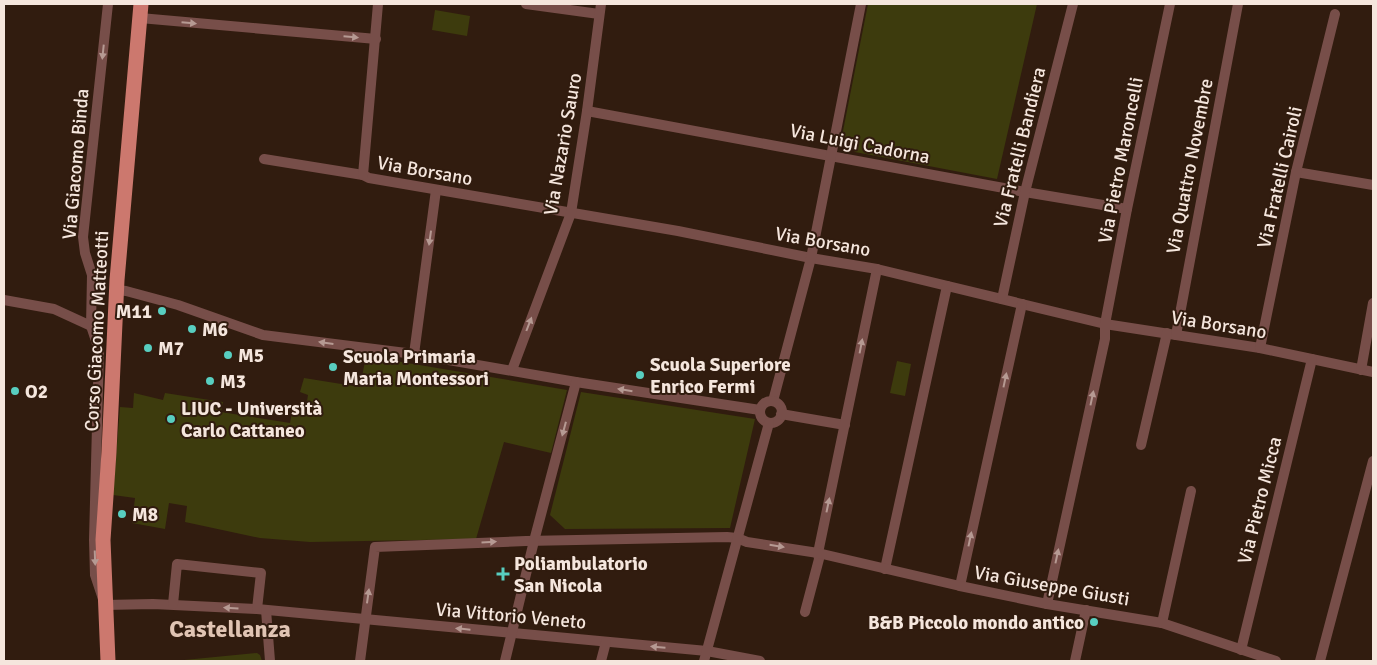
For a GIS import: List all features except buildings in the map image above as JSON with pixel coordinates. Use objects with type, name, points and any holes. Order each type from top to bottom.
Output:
[{"type":"main road","name":"Corso Giacomo Matteotti","points":[[108,661],[103,540],[116,290],[140,11]]},
{"type":"street","name":"Via Giacomo Binda","points":[[105,605],[95,575],[94,540],[99,350],[91,326],[92,275],[85,253],[83,238],[108,4]]},
{"type":"street","points":[[363,175],[378,4]]},
{"type":"street","points":[[526,4],[600,9]]},
{"type":"street","points":[[773,401],[810,258],[862,4]]},
{"type":"street","name":"Via Fratelli Bandiera","points":[[1002,299],[1025,192],[1072,4]]},
{"type":"street","name":"Via Pietro Maroncelli","points":[[1047,604],[1105,339],[1106,324],[1127,209],[1170,4]]},
{"type":"street","name":"Via Quattro Novembre","points":[[1141,446],[1171,334],[1238,4]]},
{"type":"street","name":"Via Nazario Sauro","points":[[512,370],[571,213],[600,9]]},
{"type":"street","points":[[140,11],[376,39]]},
{"type":"street","name":"Via Fratelli Cairoli","points":[[1260,348],[1296,172],[1336,14]]},
{"type":"street","name":"Via Luigi Cadorna","points":[[587,111],[1127,209]]},
{"type":"street","name":"Via Borsano","points":[[264,159],[678,231],[810,258],[877,269],[1106,324],[1260,348],[1373,372]]},
{"type":"street","points":[[1296,172],[1373,185]]},
{"type":"street","points":[[414,354],[436,190]]},
{"type":"street","points":[[805,612],[819,559],[818,553],[877,269]]},
{"type":"street","points":[[885,569],[947,286]]},
{"type":"street","points":[[116,290],[126,291],[178,306],[262,334],[414,354],[576,382],[760,410]]},
{"type":"street","points":[[4,300],[54,308],[91,326]]},
{"type":"street","points":[[1361,370],[1373,303]]},
{"type":"street","points":[[960,586],[1022,304]]},
{"type":"street","name":"Via Pietro Micca","points":[[1241,650],[1312,359]]},
{"type":"street","points":[[505,661],[576,382]]},
{"type":"street","points":[[773,401],[780,406],[781,414],[777,421],[769,422],[762,418],[760,410],[764,403],[773,401]]},
{"type":"street","points":[[781,414],[845,425]]},
{"type":"street","points":[[705,656],[769,422]]},
{"type":"street","points":[[1320,661],[1373,461]]},
{"type":"street","points":[[1162,623],[1191,491]]},
{"type":"street","points":[[95,511],[103,540]]},
{"type":"street","name":"Via Giuseppe Giusti","points":[[365,619],[375,547],[534,541],[737,538],[747,542],[818,553],[1047,604],[1162,623],[1276,661]]},
{"type":"street","points":[[173,604],[177,564],[261,573],[262,610],[270,661]]},
{"type":"street","name":"Via Vittorio Veneto","points":[[105,605],[173,604],[262,610],[606,642],[705,656],[760,661]]},
{"type":"street","points":[[1075,661],[1086,610]]},
{"type":"street","points":[[360,661],[365,619]]},
{"type":"street","points":[[601,661],[606,642]]},
{"type":"shaded area","points":[[868,4],[1037,4],[997,179],[855,152],[842,136]]},
{"type":"shaded area","points":[[435,10],[470,16],[467,36],[432,30]]},
{"type":"shaded area","points":[[366,356],[567,390],[551,453],[504,442],[476,539],[310,542],[260,538],[185,522],[187,506],[169,503],[165,529],[132,523],[135,498],[113,495],[120,407],[133,408],[134,393],[163,400],[165,393],[223,402],[221,412],[290,423],[292,412],[305,414],[308,395],[300,392],[304,378],[360,387]]},
{"type":"shaded area","points":[[897,361],[911,364],[905,396],[890,393]]},
{"type":"shaded area","points":[[581,392],[755,419],[730,528],[565,529],[550,515]]},
{"type":"shaded area","points":[[257,653],[262,661],[174,661]]},
{"type":"place","name":"M11","points":[[162,311]]},
{"type":"place","name":"M6","points":[[192,329]]},
{"type":"place","name":"M7","points":[[148,348]]},
{"type":"place","name":"M5","points":[[228,355]]},
{"type":"place","name":"Scuola Primaria Maria Montessori","points":[[333,367]]},
{"type":"place","name":"Scuola Superiore Enrico Fermi","points":[[640,375]]},
{"type":"place","name":"M3","points":[[210,381]]},
{"type":"place","name":"O2","points":[[15,391]]},
{"type":"place","name":"LIUC - Università Carlo Cattaneo","points":[[171,419]]},
{"type":"place","name":"M8","points":[[122,514]]},
{"type":"place","name":"Poliambulatorio San Nicola","points":[[503,574]]},
{"type":"place","name":"B&B Piccolo mondo antico","points":[[1094,622]]},
{"type":"district","name":"Castellanza","points":[[230,629]]}]
